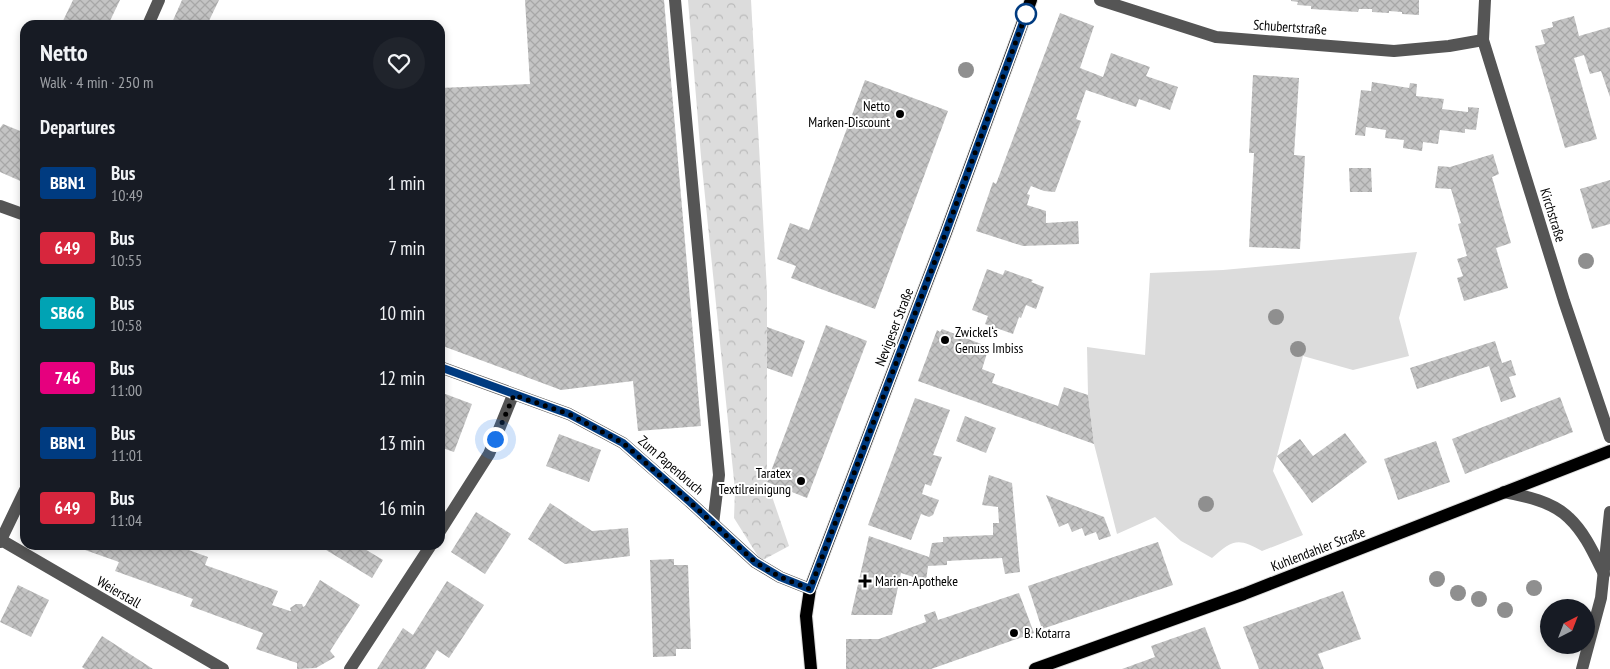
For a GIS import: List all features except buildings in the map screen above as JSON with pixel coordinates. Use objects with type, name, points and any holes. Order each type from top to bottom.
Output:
[{"type":"main road","name":"Nevigeser Straße","points":[[811,669],[806,616],[810,589],[946,232],[1031,0]]},
{"type":"main road","name":"Kuhlendahler Straße","points":[[1034,669],[1244,594],[1610,451]]},
{"type":"street","points":[[150,20],[159,0]]},
{"type":"street","points":[[675,0],[719,475],[713,524]]},
{"type":"street","name":"Schubertstraße","points":[[1100,0],[1216,36],[1394,51],[1449,46],[1483,40]]},
{"type":"street","name":"Kirchstraße","points":[[1485,0],[1483,40],[1564,301],[1610,437]]},
{"type":"street","points":[[0,206],[20,213]]},
{"type":"street","name":"Zum Papenbruch","points":[[445,369],[569,414],[623,443],[755,562],[780,577],[810,589]]},
{"type":"street","points":[[445,523],[489,454],[514,395]]},
{"type":"street","points":[[1504,492],[1535,500],[1551,506],[1568,516],[1585,538],[1604,574]]},
{"type":"street","points":[[0,541],[20,500]]},
{"type":"street","points":[[1582,669],[1601,598],[1610,512]]},
{"type":"street","name":"Weierstall","points":[[0,541],[223,669]]},
{"type":"street","points":[[350,669],[428,550]]},
{"type":"green space","points":[[688,0],[751,0],[767,292],[767,482],[789,546],[761,561],[734,518],[735,490],[701,157]]},
{"type":"green space","points":[[1417,252],[1399,318],[1409,356],[1353,370],[1303,356],[1273,471],[1303,535],[1262,551],[1241,542],[1230,544],[1212,558],[1181,541],[1155,517],[1117,534],[1094,444],[1088,395],[1087,347],[1145,355],[1150,273],[1223,270]]},
{"type":"bus line","name":"BBN1","points":[[445,369],[569,414],[623,443],[755,562],[780,577],[810,589],[946,232],[1026,14]]},
{"type":"place","name":"Netto Marken-Discount","points":[[900,114]]},
{"type":"place","name":"Zwickel‘s Genuss Imbiss","points":[[945,340]]},
{"type":"place","name":"Taratex Textilreinigung","points":[[801,481]]},
{"type":"place","name":"Marien-Apotheke","points":[[865,581]]},
{"type":"place","name":"B. Kotarra","points":[[1014,633]]},
{"type":"route","points":[[495,439],[514,395],[569,414],[623,443],[755,562],[780,577],[810,589],[946,232],[1026,14]]}]
